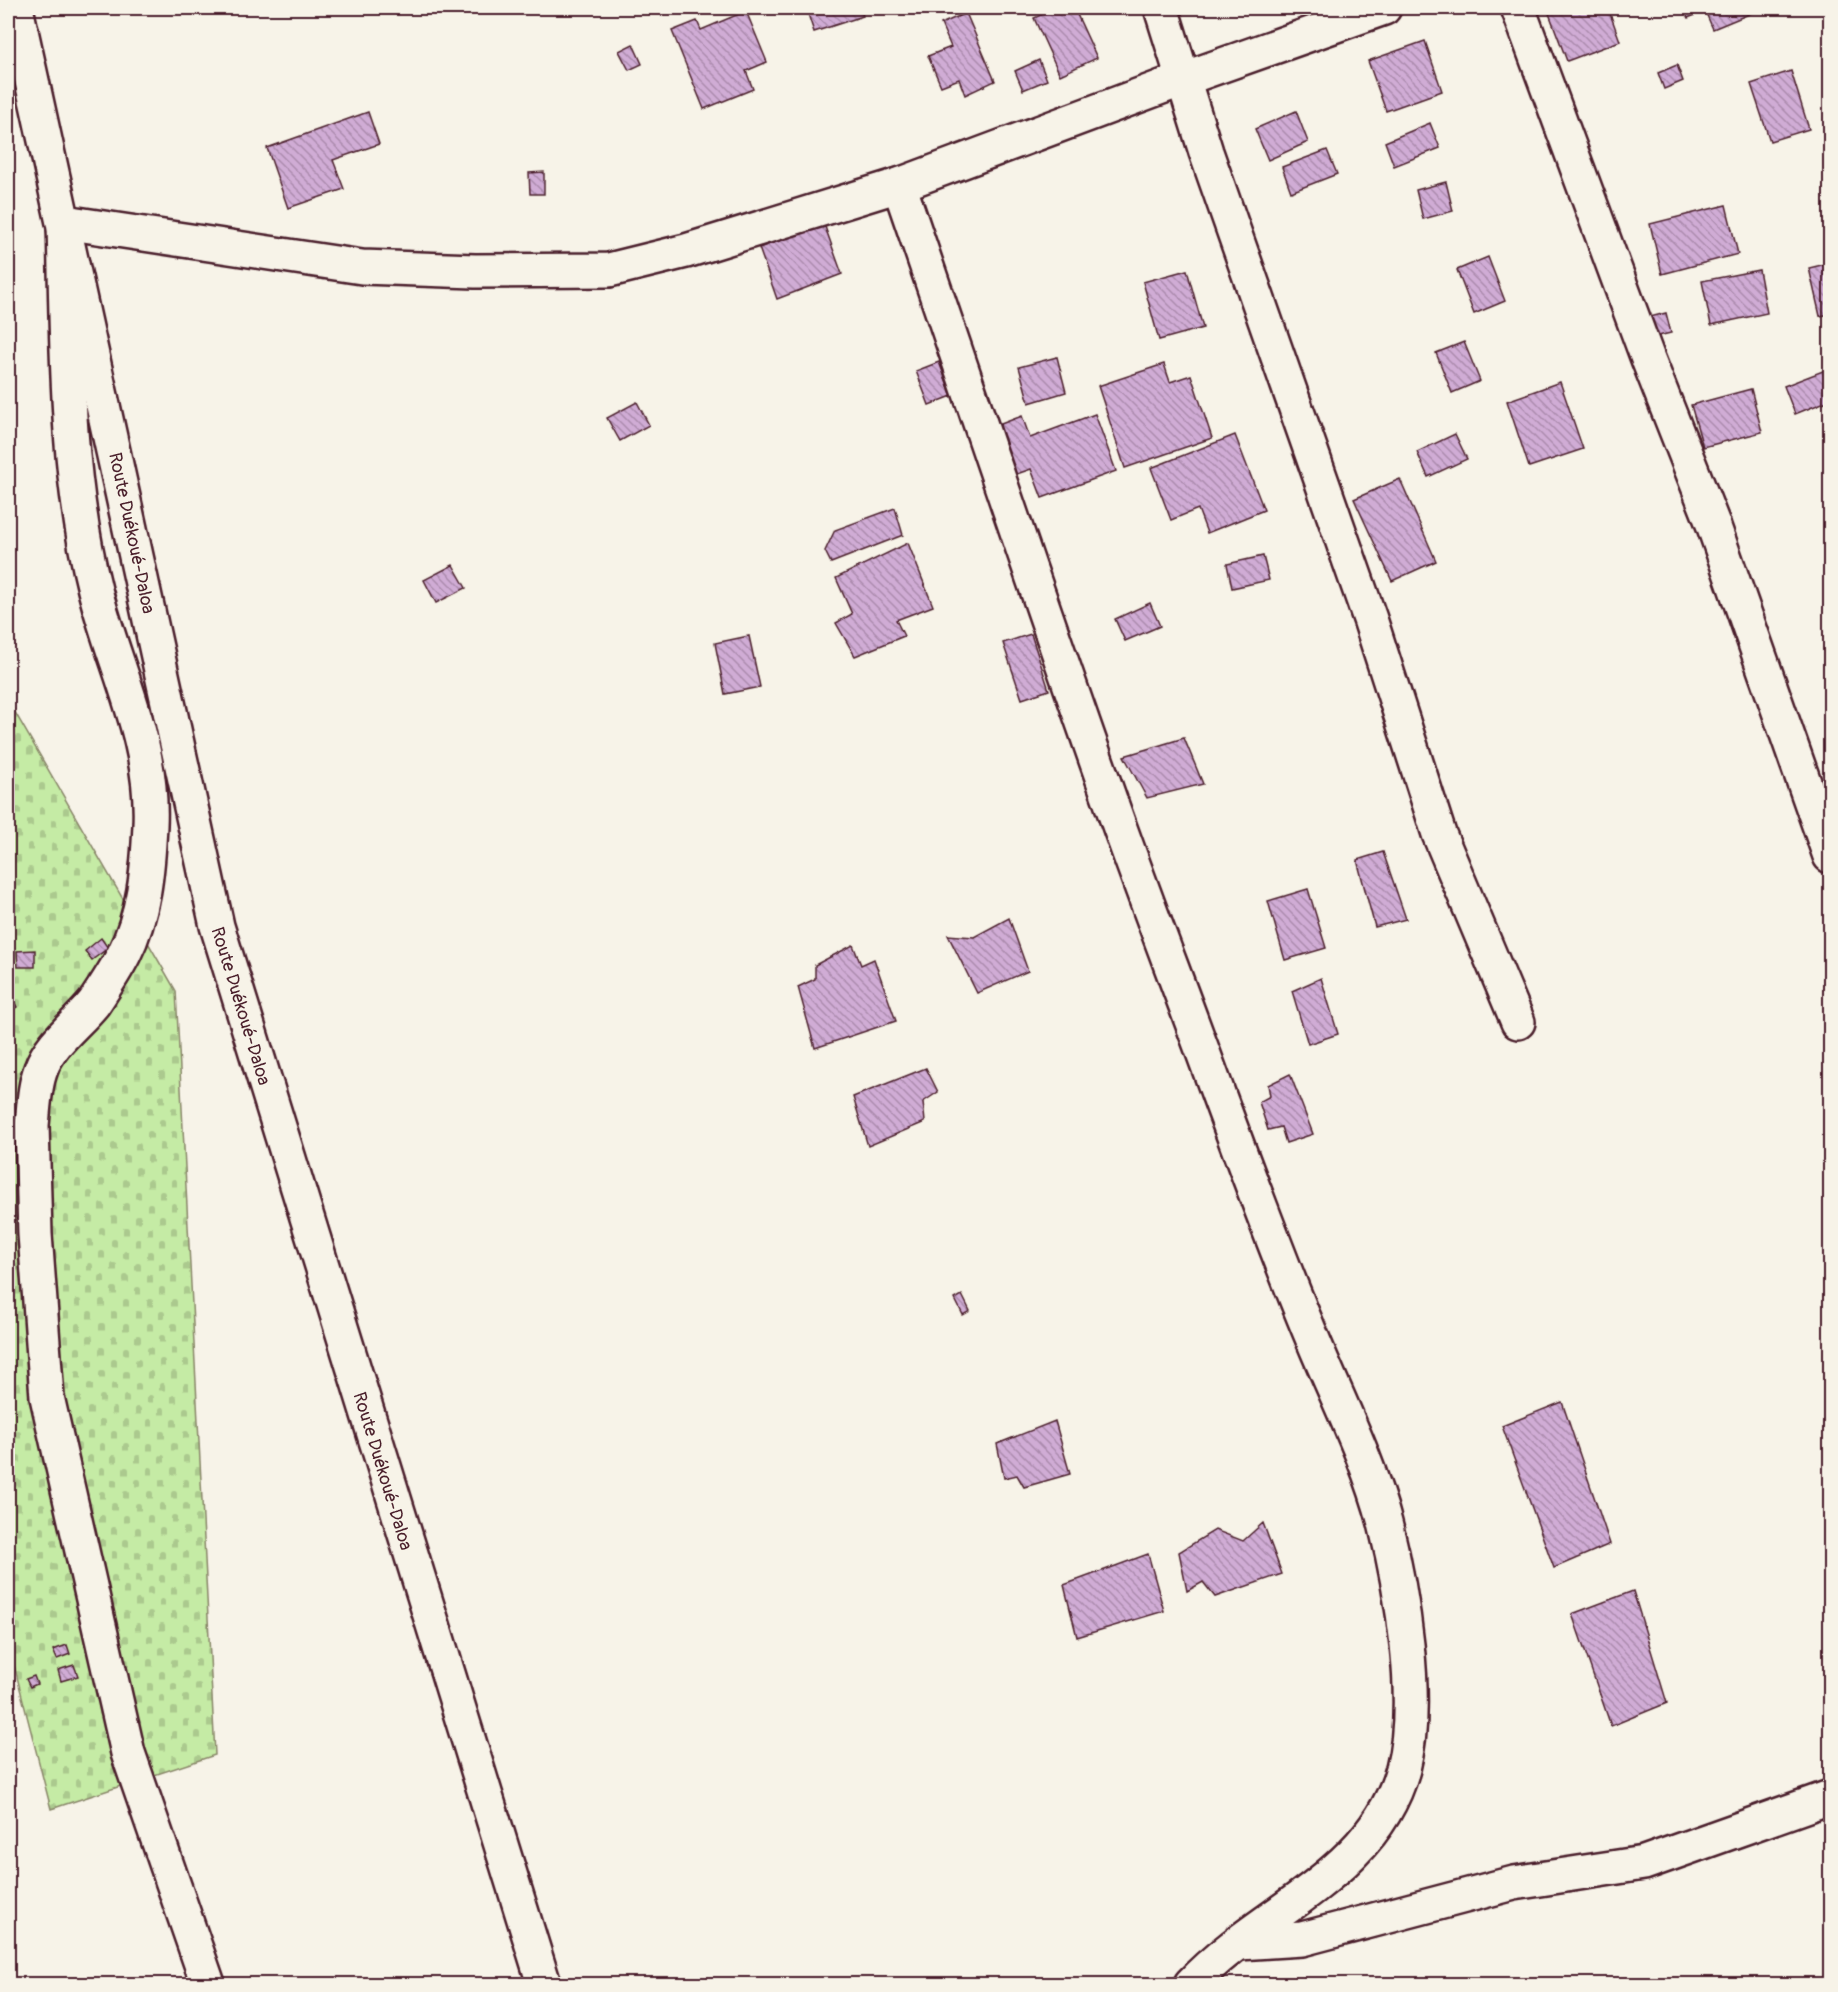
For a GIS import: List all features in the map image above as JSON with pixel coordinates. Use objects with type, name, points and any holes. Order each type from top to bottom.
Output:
[{"type":"main road","name":"Route Duékoué-Daloa","points":[[16,8],[217,926],[544,1984]]},
{"type":"main road","points":[[1161,8],[1206,152],[1370,619],[1439,834],[1518,1022]]},
{"type":"main road","points":[[208,1984],[128,1753],[47,1397],[41,1326],[32,1125],[35,1094],[41,1068],[57,1044],[94,1003],[124,954],[142,904],[150,823],[146,768],[137,719],[95,591],[81,517],[68,369],[64,222],[362,267],[475,271],[609,270],[686,251],[899,185],[1183,79],[1384,8]]},
{"type":"main road","points":[[1518,8],[1648,359],[1713,524],[1830,856]]},
{"type":"main road","points":[[899,185],[1109,798],[1261,1209],[1315,1346],[1350,1424],[1384,1521],[1409,1654],[1409,1730],[1403,1770],[1381,1822],[1343,1864],[1239,1943],[1191,1984]]},
{"type":"main road","points":[[1239,1943],[1302,1939],[1514,1883],[1644,1863],[1830,1797]]},
{"type":"green space","points":[[8,700],[176,991],[215,1755],[51,1809],[8,1642]]},
{"type":"building","points":[[806,8],[860,8],[863,16],[814,32]]},
{"type":"building","points":[[1056,8],[1074,8],[1097,58],[1060,75],[1034,18]]},
{"type":"building","points":[[1547,8],[1608,8],[1620,41],[1567,61]]},
{"type":"building","points":[[1683,8],[1753,8],[1754,12],[1713,29],[1705,11],[1688,18]]},
{"type":"building","points":[[746,11],[767,62],[746,71],[753,89],[704,109],[672,31],[697,21],[701,30]]},
{"type":"building","points":[[966,13],[995,81],[965,95],[959,79],[941,86],[928,56],[951,47],[941,24]]},
{"type":"building","points":[[1425,41],[1442,91],[1386,111],[1368,61]]},
{"type":"building","points":[[633,44],[642,64],[629,70],[619,51]]},
{"type":"building","points":[[1039,60],[1047,80],[1023,90],[1015,71]]},
{"type":"building","points":[[1677,65],[1683,81],[1664,89],[1658,73]]},
{"type":"building","points":[[1791,71],[1809,129],[1770,141],[1751,84]]},
{"type":"building","points":[[1296,111],[1308,142],[1268,160],[1255,129]]},
{"type":"building","points":[[368,112],[379,144],[333,160],[344,189],[288,208],[267,148]]},
{"type":"building","points":[[1430,123],[1440,148],[1394,166],[1385,142]]},
{"type":"building","points":[[1327,150],[1337,174],[1291,192],[1282,167]]},
{"type":"building","points":[[544,172],[544,194],[530,194],[529,173]]},
{"type":"building","points":[[1446,182],[1453,211],[1423,219],[1416,190]]},
{"type":"building","points":[[1726,205],[1738,254],[1662,274],[1650,224]]},
{"type":"building","points":[[824,224],[842,274],[777,299],[759,248]]},
{"type":"building","points":[[1488,257],[1505,301],[1474,314],[1457,270]]},
{"type":"building","points":[[1830,263],[1830,314],[1820,316],[1809,268]]},
{"type":"building","points":[[1187,270],[1203,328],[1159,340],[1143,282]]},
{"type":"building","points":[[1759,270],[1767,313],[1711,325],[1702,281]]},
{"type":"building","points":[[1666,313],[1671,333],[1654,337],[1650,317]]},
{"type":"building","points":[[1464,342],[1480,381],[1452,393],[1436,353]]},
{"type":"building","points":[[1057,357],[1066,392],[1029,403],[1019,367]]},
{"type":"building","points":[[939,362],[952,396],[929,405],[916,371]]},
{"type":"building","points":[[1164,364],[1170,382],[1191,375],[1212,438],[1125,468],[1098,386]]},
{"type":"building","points":[[1828,369],[1830,400],[1795,414],[1784,386]]},
{"type":"building","points":[[1560,382],[1583,449],[1529,467],[1507,401]]},
{"type":"building","points":[[1751,389],[1762,432],[1703,447],[1691,405]]},
{"type":"building","points":[[637,402],[649,425],[620,441],[607,418]]},
{"type":"building","points":[[1095,414],[1116,471],[1042,498],[1031,469],[1011,476],[993,427],[1022,416],[1030,438]]},
{"type":"building","points":[[1455,434],[1467,459],[1428,477],[1417,452]]},
{"type":"building","points":[[1235,435],[1264,510],[1207,533],[1198,509],[1171,520],[1151,468]]},
{"type":"building","points":[[1400,479],[1436,561],[1392,581],[1354,499]]},
{"type":"building","points":[[895,508],[903,535],[831,563],[825,551],[835,530]]},
{"type":"building","points":[[908,543],[933,606],[896,620],[904,636],[855,656],[836,623],[852,614],[836,578]]},
{"type":"building","points":[[1263,556],[1269,580],[1232,588],[1227,564]]},
{"type":"building","points":[[453,565],[466,588],[436,603],[424,580]]},
{"type":"building","points":[[1150,603],[1160,626],[1125,641],[1115,619]]},
{"type":"building","points":[[1031,634],[1049,690],[1022,699],[1003,643]]},
{"type":"building","points":[[749,636],[760,687],[725,694],[715,643]]},
{"type":"building","points":[[1184,738],[1203,784],[1147,798],[1124,756]]},
{"type":"building","points":[[1383,852],[1406,919],[1375,927],[1357,860]]},
{"type":"building","points":[[1308,889],[1326,948],[1285,960],[1268,901]]},
{"type":"building","points":[[1009,918],[1028,971],[977,993],[948,935],[974,937]]},
{"type":"building","points":[[101,938],[108,948],[92,960],[85,951]]},
{"type":"building","points":[[853,945],[861,965],[874,959],[896,1021],[815,1048],[798,987],[815,979],[815,965]]},
{"type":"building","points":[[35,950],[35,967],[18,967],[17,951]]},
{"type":"building","points":[[1321,978],[1338,1034],[1308,1044],[1292,991]]},
{"type":"building","points":[[11,996],[17,1007],[10,1011],[8,998]]},
{"type":"building","points":[[926,1068],[938,1092],[923,1102],[925,1122],[868,1146],[853,1097]]},
{"type":"building","points":[[1290,1074],[1313,1134],[1286,1143],[1281,1127],[1268,1130],[1259,1102],[1270,1096],[1268,1085]]},
{"type":"building","points":[[962,1295],[970,1311],[963,1315],[955,1299]]},
{"type":"building","points":[[1562,1402],[1610,1544],[1554,1568],[1502,1426]]},
{"type":"building","points":[[1055,1421],[1070,1474],[1024,1487],[1017,1475],[1004,1478],[997,1444]]},
{"type":"building","points":[[1263,1523],[1282,1574],[1215,1597],[1203,1582],[1187,1591],[1179,1552],[1215,1530],[1243,1541]]},
{"type":"building","points":[[1148,1554],[1164,1611],[1077,1637],[1064,1585]]},
{"type":"building","points":[[1633,1591],[1667,1703],[1611,1726],[1572,1614]]},
{"type":"building","points":[[67,1645],[70,1654],[57,1659],[53,1650]]},
{"type":"building","points":[[74,1665],[78,1676],[61,1681],[58,1670]]},
{"type":"building","points":[[34,1676],[37,1684],[30,1687],[26,1679]]}]
